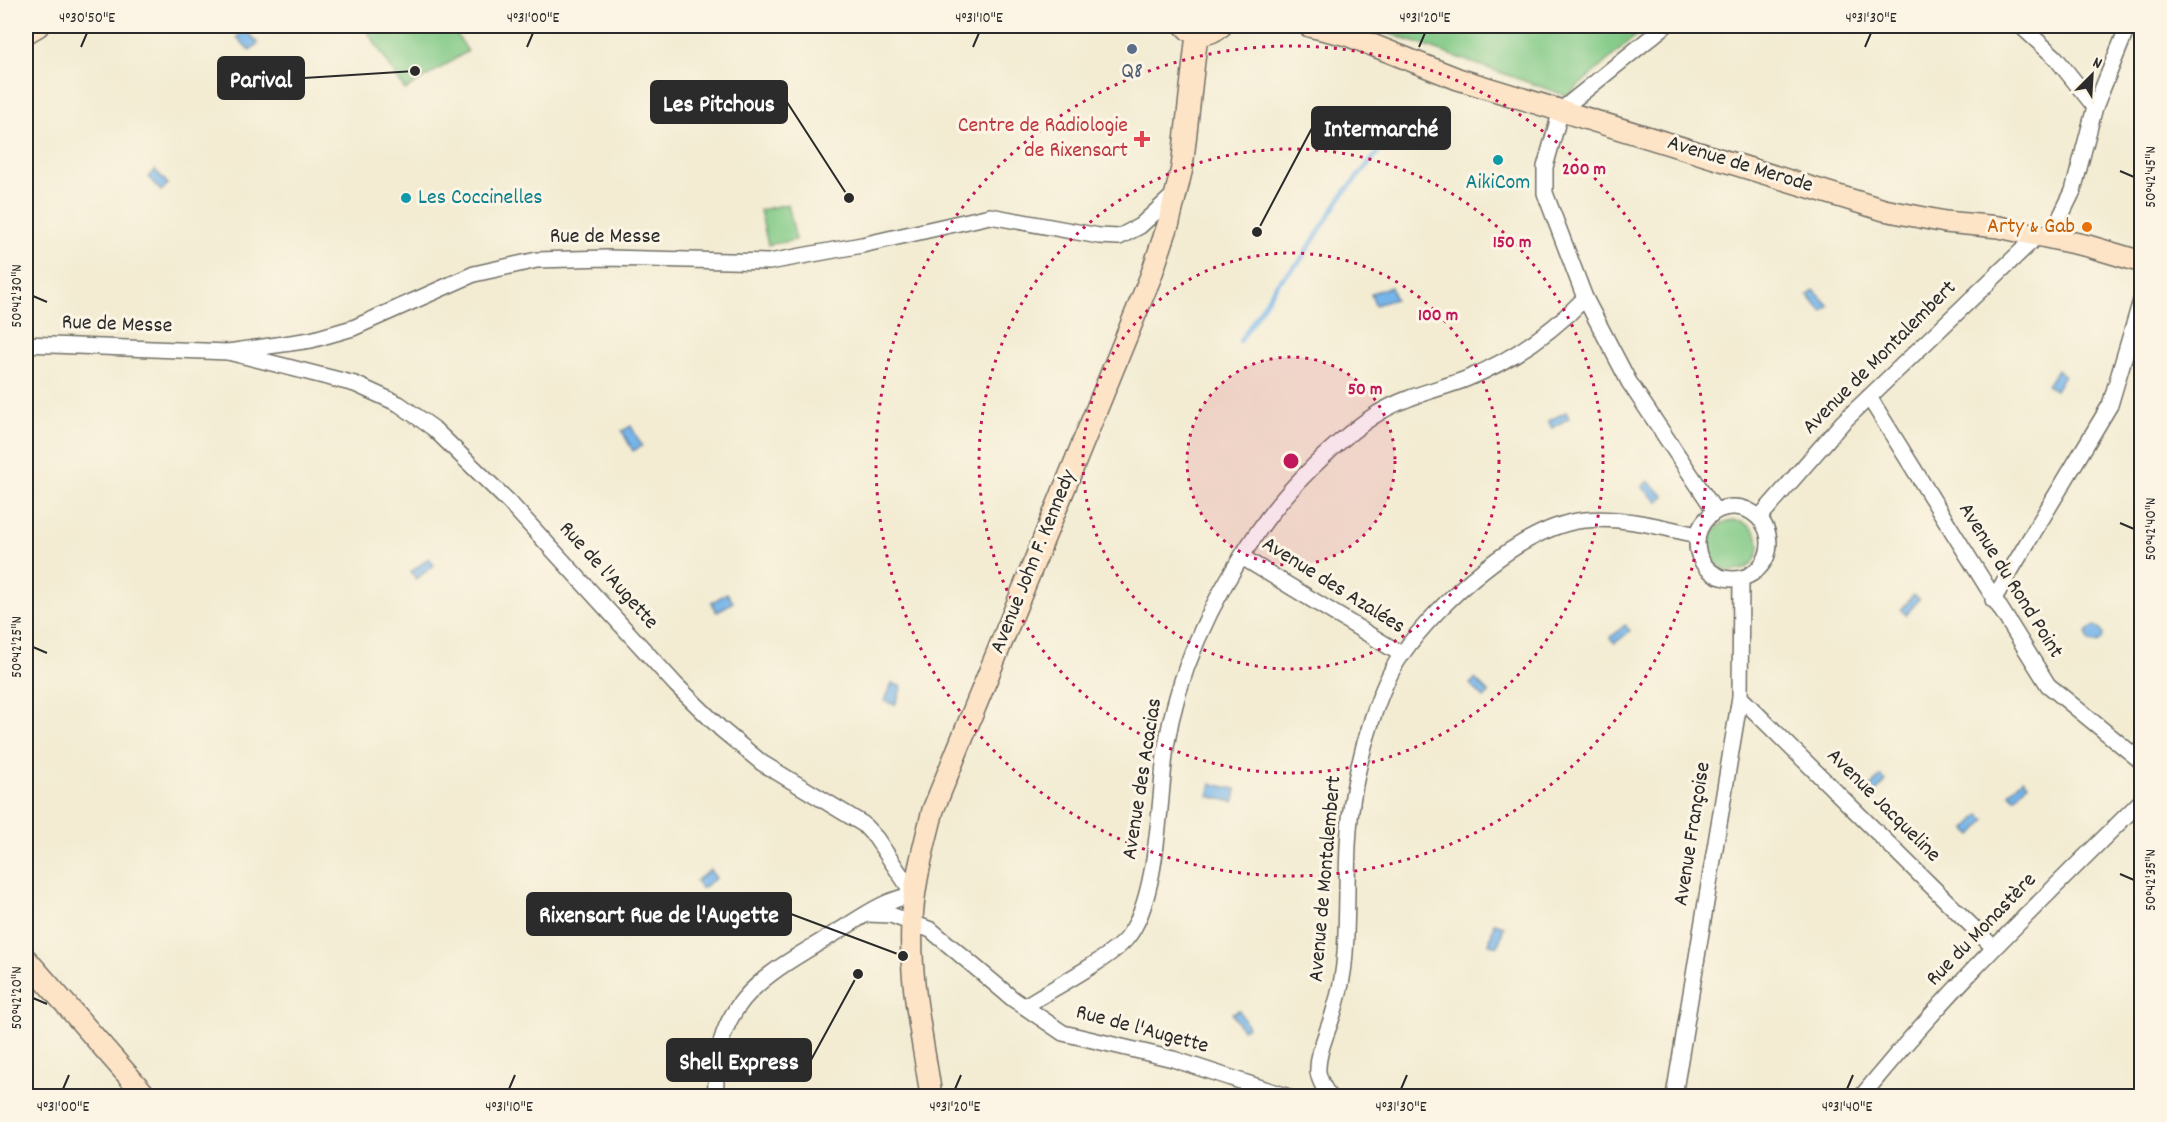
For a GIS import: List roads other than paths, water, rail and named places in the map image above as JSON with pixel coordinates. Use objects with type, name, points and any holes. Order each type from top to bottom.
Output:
[{"type":"main road","points":[[26,33],[38,26]]},
{"type":"main road","points":[[1191,30],[1206,34],[1221,26]]},
{"type":"main road","name":"Avenue de Merode","points":[[1309,26],[1350,30],[1458,79],[1884,210],[1945,222],[1998,226],[2142,262]]},
{"type":"main road","name":"Avenue John F. Kennedy","points":[[932,1096],[916,988],[912,924],[914,895],[933,810],[1151,276],[1177,192],[1191,30]]},
{"type":"main road","points":[[26,959],[146,1096]]},
{"type":"street","points":[[1665,26],[1561,110],[1545,167],[1545,193],[1585,297],[1629,382],[1715,511]]},
{"type":"street","points":[[2021,26],[2055,57],[2095,107]]},
{"type":"street","points":[[2044,237],[2073,191],[2095,107],[2128,26]]},
{"type":"street","name":"Rue de Messe","points":[[26,344],[228,352],[333,334],[474,274],[523,261],[607,258],[769,262],[862,245],[990,216],[1099,236],[1119,237],[1140,226],[1177,192]]},
{"type":"street","name":"Avenue de Montalembert","points":[[1759,518],[1843,422],[1942,325],[2044,237]]},
{"type":"street","name":"Avenue des Acacias","points":[[1025,1006],[1107,955],[1126,940],[1139,919],[1148,888],[1166,747],[1175,705],[1192,653],[1214,602],[1260,528],[1341,441],[1380,413],[1399,403],[1465,380],[1524,351],[1563,320],[1585,297]]},
{"type":"street","points":[[1993,600],[2110,405],[2142,297]]},
{"type":"street","name":"Rue de l'Augette","points":[[228,352],[356,384],[399,404],[433,428],[509,502],[692,701],[762,763],[863,824],[876,838],[914,895]]},
{"type":"street","name":"Avenue du Rond Point","points":[[1869,397],[1993,600],[2048,685],[2142,762]]},
{"type":"street","points":[[1735,508],[1759,518],[1767,533],[1769,546],[1757,570],[1741,579],[1732,579],[1707,569],[1700,559],[1695,544],[1697,535],[1707,518],[1715,511],[1735,508]]},
{"type":"street","name":"Avenue de Montalembert","points":[[1329,1096],[1318,1074],[1335,1008],[1345,953],[1347,844],[1354,789],[1365,738],[1401,654],[1443,607],[1482,571],[1517,546],[1554,526],[1584,520],[1614,519],[1697,535]]},
{"type":"street","name":"Avenue des Azalées","points":[[1242,557],[1401,654]]},
{"type":"street","name":"Avenue Françoise","points":[[1674,1096],[1740,697],[1741,579]]},
{"type":"street","name":"Avenue Jacqueline","points":[[1740,697],[1994,948]]},
{"type":"street","name":"Rue du Monastère","points":[[1862,1096],[1900,1048],[1994,948],[2142,800]]},
{"type":"street","points":[[716,1096],[719,1047],[729,1022],[752,987],[776,969],[867,914],[893,900],[914,895]]},
{"type":"street","name":"Rue de l'Augette","points":[[867,914],[891,915],[931,930],[1013,999],[1063,1033],[1173,1059],[1286,1096]]},
{"type":"water","points":[[245,30],[258,43],[250,51],[237,37]]},
{"type":"water","points":[[155,170],[168,184],[161,191],[148,177]]},
{"type":"water","points":[[1391,287],[1395,299],[1375,305],[1371,293]]},
{"type":"water","points":[[1814,290],[1829,306],[1823,312],[1808,296]]},
{"type":"water","points":[[2057,370],[2064,375],[2055,390],[2047,385]]},
{"type":"water","points":[[1566,412],[1569,418],[1552,428],[1548,421]]},
{"type":"water","points":[[631,426],[642,446],[633,451],[622,431]]},
{"type":"water","points":[[1648,481],[1664,496],[1658,502],[1642,487]]},
{"type":"water","points":[[429,558],[434,565],[416,579],[411,572]]},
{"type":"water","points":[[727,593],[733,602],[717,612],[711,603]]},
{"type":"water","points":[[1913,595],[1919,599],[1906,615],[1901,610]]},
{"type":"water","points":[[1625,625],[1630,631],[1615,643],[1610,638]]},
{"type":"water","points":[[2092,627],[2098,627],[2103,635],[2101,641],[2092,643],[2087,638],[2087,632]]},
{"type":"water","points":[[1475,679],[1489,693],[1484,698],[1470,684]]},
{"type":"water","points":[[892,683],[902,687],[895,705],[885,701]]},
{"type":"water","points":[[1881,776],[1886,781],[1872,796],[1867,790]]},
{"type":"water","points":[[2023,779],[2028,784],[2015,798],[2009,793]]},
{"type":"water","points":[[1211,784],[1236,789],[1234,802],[1208,796]]},
{"type":"water","points":[[1980,815],[1986,820],[1972,835],[1966,829]]},
{"type":"water","points":[[710,870],[716,878],[701,889],[696,881]]},
{"type":"water","points":[[1494,923],[1504,926],[1498,946],[1489,944]]},
{"type":"water","points":[[1239,1010],[1248,1027],[1242,1030],[1232,1013]]},
{"type":"waterway","points":[[1240,341],[1277,284],[1300,261],[1343,194],[1405,121]]},
{"type":"place","name":"Q8","points":[[1132,49]]},
{"type":"place","name":"Parival","points":[[415,71]]},
{"type":"place","name":"Centre de Radiologie de Rixensart","points":[[1142,139]]},
{"type":"place","name":"AikiCom","points":[[1498,160]]},
{"type":"place","name":"Les Coccinelles","points":[[406,198]]},
{"type":"place","name":"Les Pitchous","points":[[849,198]]},
{"type":"place","name":"Arty & Gab","points":[[2087,227]]},
{"type":"place","name":"Intermarché","points":[[1257,232]]},
{"type":"place","name":"Rixensart Rue de l'Augette","points":[[903,956]]},
{"type":"place","name":"Shell Express","points":[[858,974]]}]
